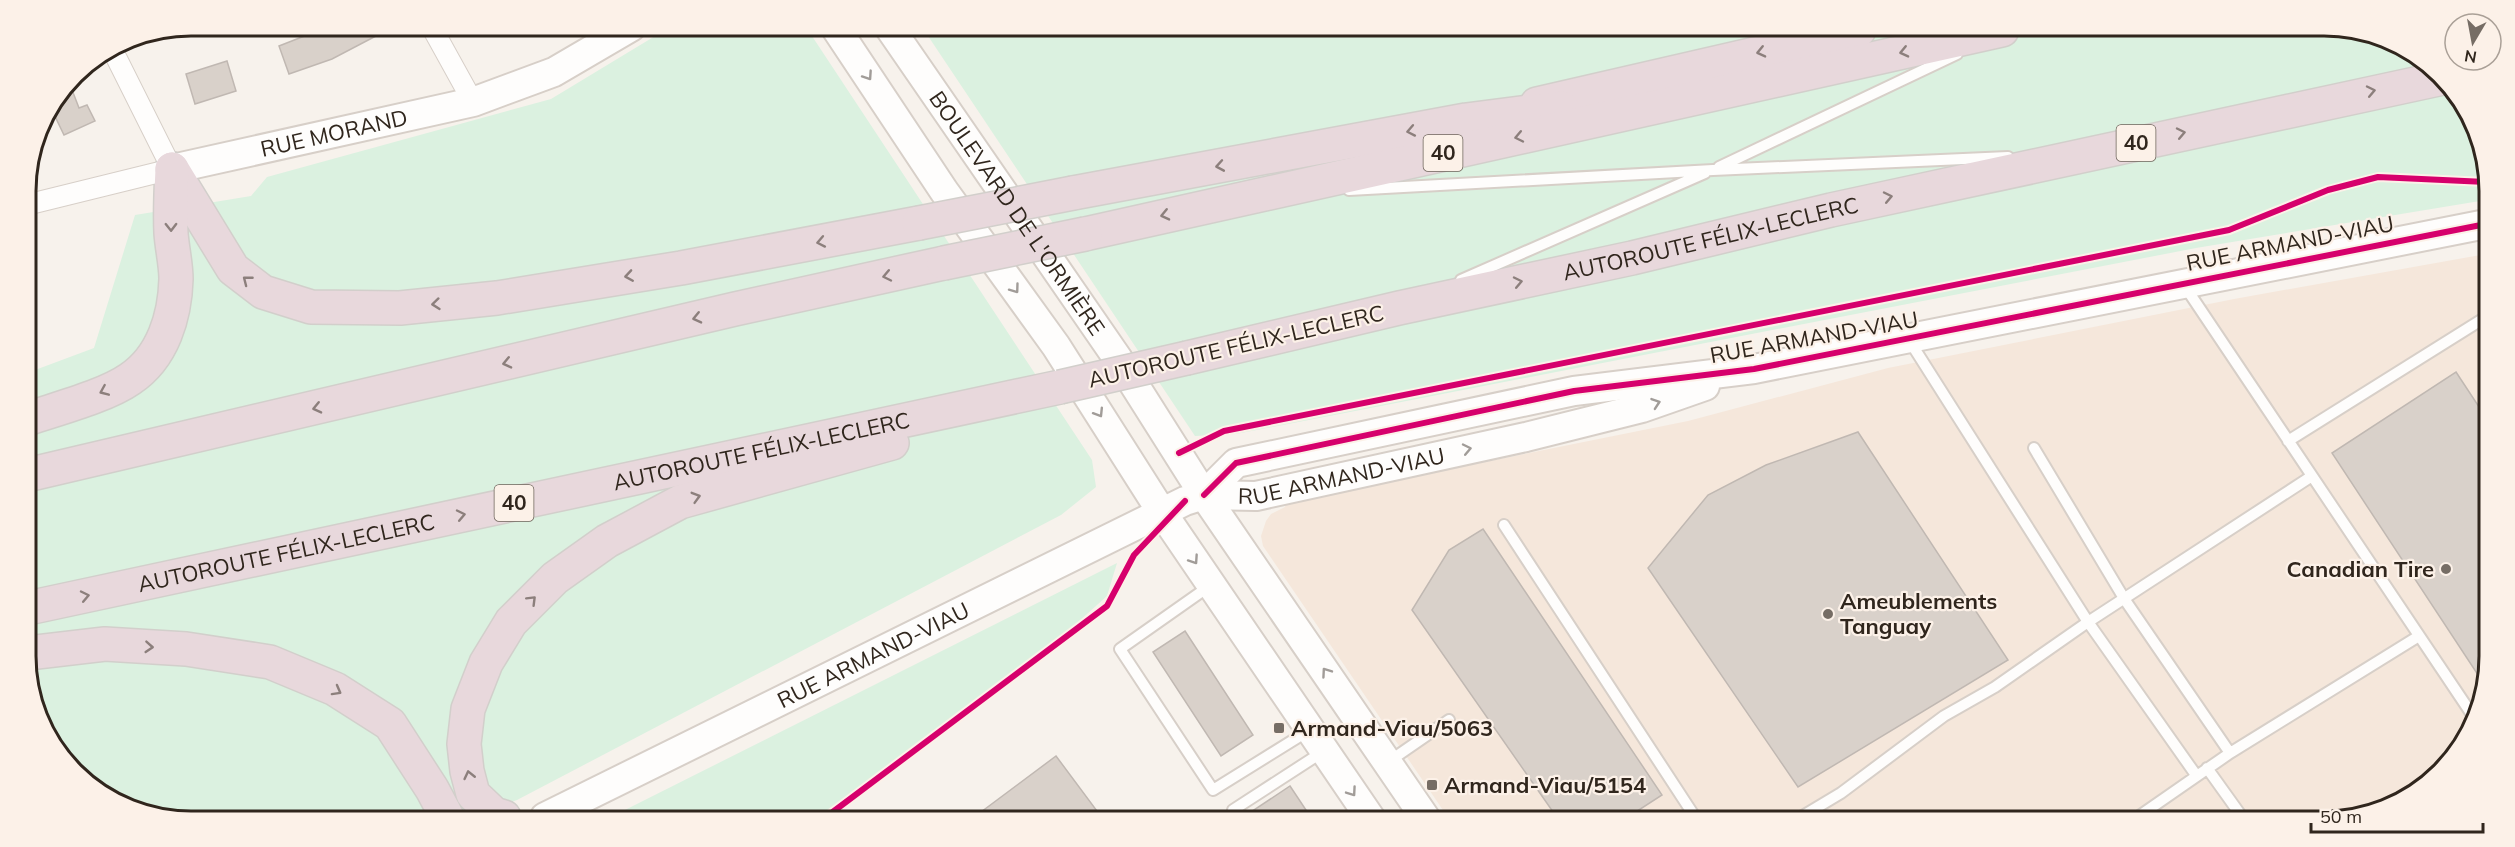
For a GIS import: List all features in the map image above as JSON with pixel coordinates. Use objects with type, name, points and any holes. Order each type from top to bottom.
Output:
[{"type":"highway","points":[[172,169],[233,269],[263,292],[311,307],[400,308],[497,298],[681,268],[1466,120],[1833,36]]},
{"type":"highway","name":"40","points":[[36,473],[735,309],[1085,234],[1250,195],[1978,36]]},
{"type":"highway","points":[[1466,120],[1802,76]]},
{"type":"highway","name":"AUTOROUTE FÉLIX-LECLERC","points":[[36,606],[1060,387],[1399,308],[1632,258],[1831,210],[2433,80]]},
{"type":"highway","points":[[36,416],[80,401],[130,379],[154,354],[165,336],[173,316],[176,278],[171,234],[172,169]]},
{"type":"highway","points":[[491,811],[473,794],[467,771],[464,744],[468,709],[486,663],[511,622],[555,578],[608,541],[680,502],[1006,411],[1060,387]]},
{"type":"highway","points":[[36,652],[105,644],[186,649],[270,662],[335,689],[390,724],[444,811]]},
{"type":"street","points":[[437,36],[473,102]]},
{"type":"street","name":"RUE MORAND","points":[[36,203],[172,169],[473,102],[554,72],[616,36]]},
{"type":"street","name":"BOULEVARD DE L'ORMIÈRE","points":[[841,36],[944,191],[1056,346],[1161,511],[1365,811]]},
{"type":"street","name":"BOULEVARD DE L'ORMIÈRE","points":[[895,36],[1118,359],[1204,495],[1421,811]]},
{"type":"street","points":[[115,56],[172,169]]},
{"type":"street","name":"RUE ARMAND-VIAU","points":[[557,811],[1161,511],[1204,495],[1256,496],[1526,437],[1642,408],[1754,369],[1909,340],[2183,283],[2479,235]]},
{"type":"lane","points":[[1399,308],[1713,170],[1992,36]]},
{"type":"lane","points":[[1250,195],[1713,170],[2085,154]]},
{"type":"lane","points":[[2183,283],[2469,710]]},
{"type":"lane","points":[[2288,441],[2479,321]]},
{"type":"lane","points":[[1909,340],[2088,622],[2196,776]]},
{"type":"lane","points":[[2034,448],[2125,600],[2230,753]]},
{"type":"lane","points":[[1811,811],[1841,793],[1944,716],[1995,687],[2088,622],[2312,476]]},
{"type":"lane","points":[[1504,525],[1691,811]]},
{"type":"lane","points":[[1211,585],[1120,649],[1214,790],[1317,741]]},
{"type":"lane","points":[[2146,811],[2230,753],[2419,636]]},
{"type":"lane","points":[[1388,762],[1449,720]]},
{"type":"lane","points":[[1234,811],[1317,741]]},
{"type":"lane","points":[[2207,768],[2238,811]]},
{"type":"shaded area","points":[[2479,255],[2478,676],[2474,696],[2458,734],[2434,766],[2402,790],[2374,803],[2334,811],[1444,811],[1263,546],[1261,536],[1266,521],[1271,514],[1285,507],[1286,502],[1688,421],[1888,368],[2234,299]]},
{"type":"green space","points":[[655,36],[812,36],[1092,460],[1096,487],[1061,515],[517,800],[489,811],[171,810],[151,806],[113,790],[81,766],[57,734],[44,706],[37,676],[36,370],[94,348],[135,215],[251,196],[267,177],[551,99]]},
{"type":"green space","points":[[928,36],[2344,37],[2364,41],[2402,57],[2434,81],[2463,122],[2476,161],[2479,201],[2196,248],[1236,434],[1195,436]]},
{"type":"green space","points":[[1117,563],[1107,596],[1036,660],[826,811],[623,811]]},
{"type":"building","points":[[304,36],[376,36],[332,59],[289,74],[279,46]]},
{"type":"building","points":[[227,61],[236,91],[195,104],[186,74]]},
{"type":"building","points":[[73,91],[79,108],[87,105],[95,121],[64,135],[55,116]]},
{"type":"building","name":"Canadian Tire","points":[[2456,372],[2479,407],[2478,675],[2332,453]]},
{"type":"building","name":"Ameublements Tanguay","points":[[1858,432],[2008,660],[1798,787],[1648,568],[1708,495],[1766,465]]},
{"type":"building","points":[[1483,529],[1662,795],[1637,811],[1552,811],[1412,610],[1449,550]]},
{"type":"building","points":[[1185,631],[1253,735],[1221,756],[1153,652]]},
{"type":"building","points":[[1056,756],[1097,811],[982,811]]},
{"type":"building","points":[[1290,786],[1307,811],[1252,811]]},
{"type":"cycle path","points":[[1179,453],[1224,431],[2229,230],[2328,190],[2378,177],[2479,182]]},
{"type":"cycle path","points":[[1204,495],[1236,463],[1574,391],[1754,369],[2479,225]]},
{"type":"cycle path","points":[[834,811],[1107,606],[1134,555],[1185,501]]},
{"type":"place","name":"Canadian Tire","points":[[2446,569]]},
{"type":"place","name":"Ameublements Tanguay","points":[[1828,614]]},
{"type":"place","name":"Armand-Viau/5063","points":[[1279,728]]},
{"type":"place","name":"Armand-Viau/5154","points":[[1432,785]]}]
